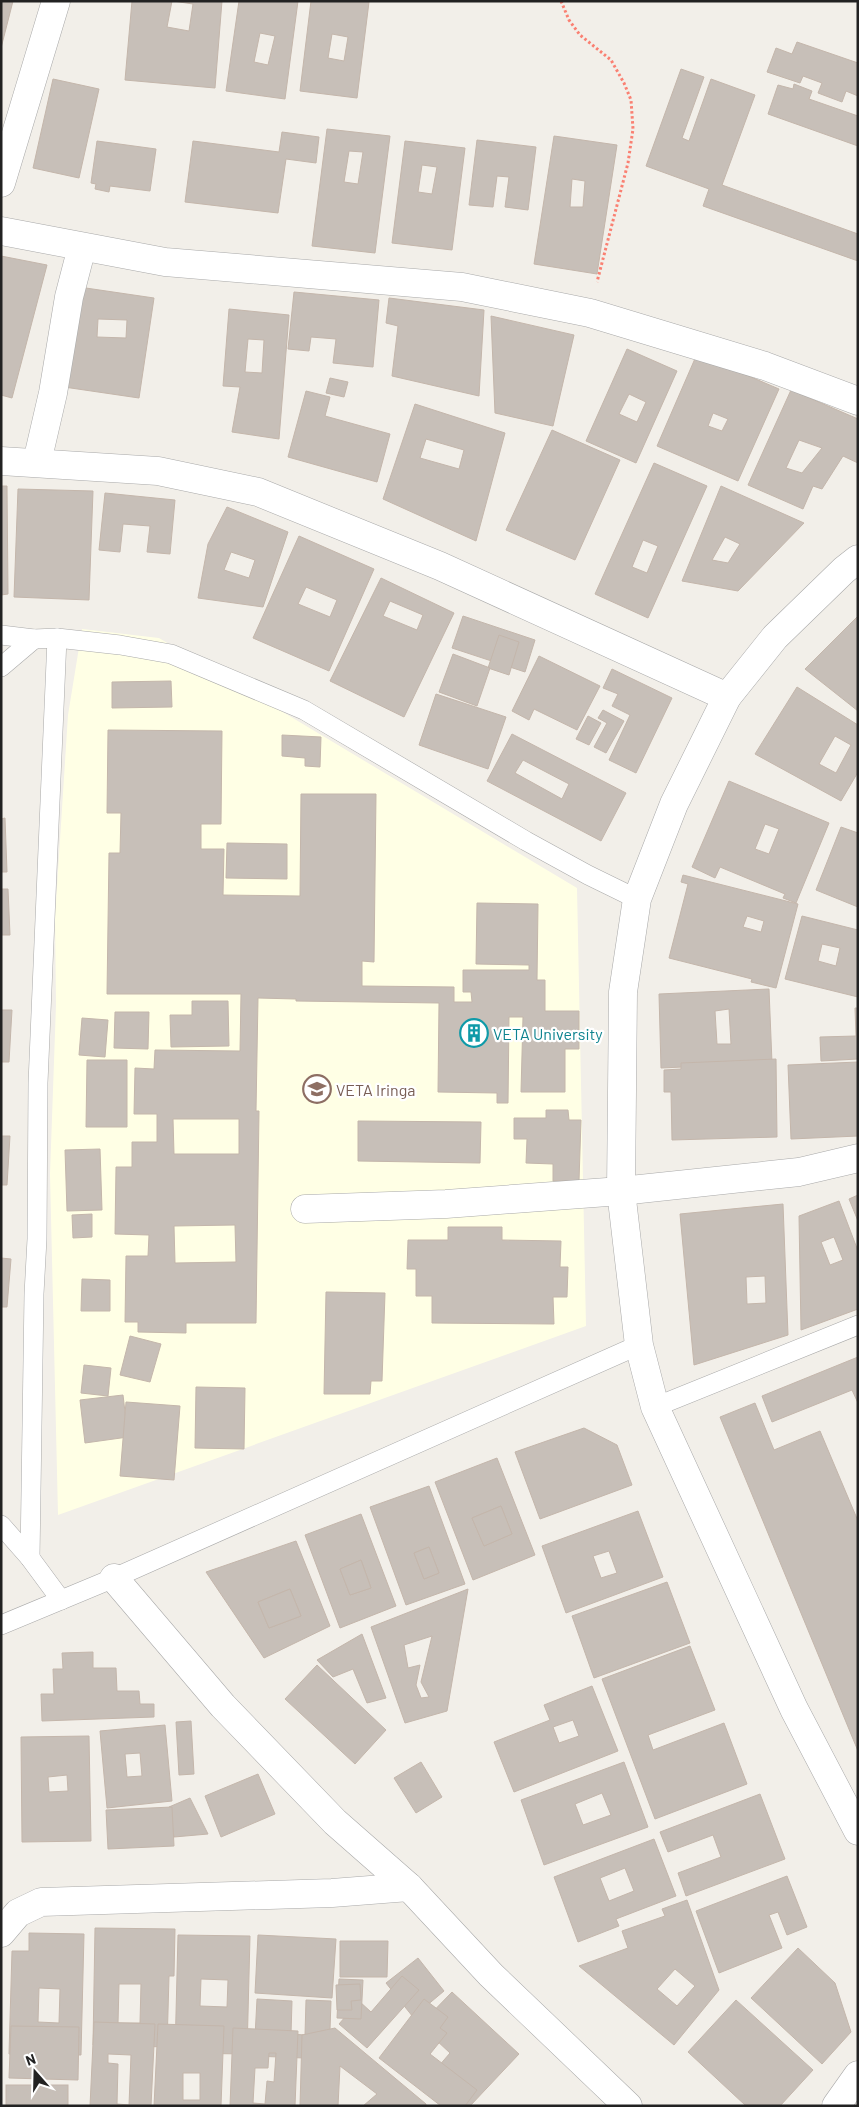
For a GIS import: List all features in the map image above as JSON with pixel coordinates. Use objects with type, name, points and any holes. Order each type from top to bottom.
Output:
[{"type":"street","points":[[1,184],[56,1]]},
{"type":"street","points":[[1,231],[164,262],[462,287],[590,313],[765,366],[858,402]]},
{"type":"street","points":[[37,462],[53,393],[69,297],[82,247]]},
{"type":"street","points":[[1,461],[158,471],[258,492],[440,566],[727,697]]},
{"type":"street","points":[[858,559],[844,570],[775,637],[727,697],[674,804],[637,899],[623,992],[621,1191],[638,1345],[655,1407],[794,1709],[858,1831]]},
{"type":"street","points":[[306,1209],[446,1204],[621,1191],[799,1172],[858,1158]]},
{"type":"street","points":[[114,1578],[223,1706],[335,1822],[409,1887],[611,2101]]},
{"type":"street","points":[[1,1933],[18,1913],[41,1902],[332,1893],[409,1887]]},
{"type":"street","points":[[836,2106],[858,2075]]},
{"type":"lane","points":[[1,635],[120,644],[171,654],[304,710],[526,840],[588,875],[637,899]]},
{"type":"lane","points":[[30,1558],[34,1294],[37,1239],[38,1083],[58,638]]},
{"type":"lane","points":[[1,667],[34,639]]},
{"type":"lane","points":[[655,1407],[858,1325]]},
{"type":"lane","points":[[1,1625],[114,1578],[638,1345]]},
{"type":"lane","points":[[1,1525],[30,1558],[62,1600]]},
{"type":"path","points":[[561,1],[569,20],[580,36],[611,60],[631,100],[633,129],[628,163],[590,313]]},
{"type":"shaded area","name":"VETA Iringa","points":[[82,629],[159,638],[577,888],[586,1326],[58,1515],[50,1174],[56,1005],[55,918],[68,715]]},
{"type":"building","points":[[1,1],[13,1],[1,48]]},
{"type":"building","points":[[132,1],[172,1],[167,27],[189,31],[193,4],[173,1],[222,1],[215,88],[125,80]]},
{"type":"building","points":[[239,1],[298,1],[285,99],[226,91]],"holes":[[[260,33],[275,36],[268,65],[254,62]]]},
{"type":"building","points":[[311,1],[369,2],[357,98],[300,91]],"holes":[[[332,34],[348,37],[344,61],[328,58]]]},
{"type":"building","points":[[797,42],[858,63],[858,96],[846,91],[842,102],[818,93],[822,83],[803,76],[800,83],[767,72],[776,48],[792,54]]},
{"type":"building","points":[[681,69],[704,77],[682,138],[689,141],[711,79],[755,95],[722,185],[858,234],[858,261],[703,206],[709,189],[646,166]]},
{"type":"building","points":[[53,79],[99,89],[79,178],[33,168]]},
{"type":"building","points":[[794,84],[812,91],[809,99],[858,116],[858,146],[768,114],[778,85],[793,89]]},
{"type":"building","points":[[327,129],[390,136],[375,253],[312,246]],"holes":[[[349,151],[363,152],[358,184],[344,182]]]},
{"type":"building","points":[[282,132],[319,137],[316,163],[286,159],[278,213],[185,202],[193,141],[279,152]]},
{"type":"building","points":[[554,136],[617,145],[597,274],[534,264]],"holes":[[[572,179],[585,181],[583,207],[570,207]]]},
{"type":"building","points":[[477,140],[536,147],[528,210],[505,207],[509,177],[497,176],[493,207],[469,205]]},
{"type":"building","points":[[97,141],[156,149],[150,191],[110,186],[109,192],[95,189],[96,184],[91,183]]},
{"type":"building","points":[[405,141],[465,148],[452,250],[392,243]],"holes":[[[422,165],[437,167],[432,194],[418,192]]]},
{"type":"building","points":[[1,256],[47,265],[12,398],[1,395]]},
{"type":"building","points":[[79,287],[154,298],[139,398],[64,387]],"holes":[[[98,319],[127,320],[126,338],[97,337]]]},
{"type":"building","points":[[294,292],[379,300],[373,367],[333,363],[336,339],[311,337],[309,351],[288,349]]},
{"type":"building","points":[[389,298],[484,310],[479,396],[392,376],[398,326],[386,323]]},
{"type":"building","points":[[229,309],[289,315],[279,439],[232,432],[240,387],[223,386]],"holes":[[[248,339],[264,340],[262,373],[245,372]]]},
{"type":"building","points":[[491,316],[574,335],[553,426],[495,413]]},
{"type":"building","points":[[627,349],[677,371],[636,463],[586,441]],"holes":[[[629,394],[646,402],[637,422],[619,414]]]},
{"type":"building","points":[[697,354],[779,389],[738,481],[657,446]],"holes":[[[713,413],[728,419],[722,431],[708,426]]]},
{"type":"building","points":[[330,378],[348,382],[344,397],[326,393]]},
{"type":"building","points":[[791,390],[858,419],[858,463],[843,456],[822,489],[813,486],[803,509],[748,485]],"holes":[[[799,440],[822,448],[802,473],[786,468]]]},
{"type":"building","points":[[306,391],[330,397],[325,416],[390,434],[377,482],[288,457]]},
{"type":"building","points":[[415,404],[505,433],[476,541],[383,499]],"holes":[[[426,439],[464,450],[459,469],[420,458]]]},
{"type":"building","points":[[552,430],[620,460],[575,560],[506,530]]},
{"type":"building","points":[[654,463],[707,486],[648,618],[595,594]],"holes":[[[643,540],[658,546],[647,573],[632,567]]]},
{"type":"building","points":[[1,486],[7,486],[8,594],[1,595]]},
{"type":"building","points":[[721,486],[804,523],[738,591],[682,581]],"holes":[[[725,537],[740,544],[728,563],[712,560]]]},
{"type":"building","points":[[18,489],[93,491],[89,600],[14,597]]},
{"type":"building","points":[[105,493],[175,500],[170,554],[147,552],[150,526],[123,524],[120,552],[99,550]]},
{"type":"building","points":[[227,507],[288,532],[263,607],[198,598],[208,544]],"holes":[[[231,552],[255,560],[249,578],[224,570]]]},
{"type":"building","points":[[299,536],[374,569],[329,671],[253,638]],"holes":[[[306,587],[337,600],[330,617],[298,604]]]},
{"type":"building","points":[[381,578],[454,613],[404,717],[330,681]],"holes":[[[390,601],[423,615],[417,630],[383,616]]]},
{"type":"building","points":[[463,616],[535,640],[525,672],[452,648]]},
{"type":"building","points":[[858,616],[858,711],[805,669]]},
{"type":"building","points":[[499,635],[519,642],[509,675],[488,668]]},
{"type":"building","points":[[453,654],[490,668],[477,706],[439,692]]},
{"type":"building","points":[[539,656],[600,686],[577,730],[534,709],[529,720],[512,711]]},
{"type":"building","points":[[612,669],[672,698],[636,773],[609,760],[630,715],[612,706],[618,694],[603,688]]},
{"type":"building","points":[[171,681],[172,707],[112,708],[112,682]]},
{"type":"building","points":[[797,687],[858,725],[858,772],[841,801],[755,754]],"holes":[[[835,736],[851,745],[836,773],[819,764]]]},
{"type":"building","points":[[436,694],[506,717],[488,769],[419,745]]},
{"type":"building","points":[[603,710],[624,721],[606,753],[594,747],[607,723],[598,718]]},
{"type":"building","points":[[588,716],[601,723],[589,745],[576,739]]},
{"type":"building","name":"VETA University","points":[[108,730],[222,731],[221,824],[201,824],[201,849],[224,849],[223,895],[300,896],[301,794],[376,794],[374,962],[362,961],[362,986],[454,987],[454,1002],[472,1002],[471,992],[463,992],[463,970],[529,970],[529,965],[476,964],[477,903],[538,904],[537,980],[545,980],[545,1011],[579,1011],[579,1049],[565,1049],[565,1092],[521,1092],[523,1017],[509,1017],[508,1103],[497,1103],[497,1093],[438,1092],[439,1003],[296,1001],[296,999],[258,998],[256,1111],[259,1111],[256,1323],[186,1323],[186,1333],[138,1332],[138,1322],[125,1322],[126,1256],[148,1256],[149,1235],[115,1234],[116,1167],[132,1167],[132,1142],[157,1142],[157,1114],[134,1114],[135,1068],[154,1069],[155,1050],[240,1051],[241,994],[107,994],[109,853],[120,853],[121,813],[107,813]],"holes":[[[173,1119],[239,1119],[239,1154],[174,1154]],[[235,1225],[236,1262],[175,1263],[174,1226]]]},
{"type":"building","points":[[512,734],[626,793],[601,841],[487,781]],"holes":[[[523,760],[569,784],[562,799],[515,773]]]},
{"type":"building","points":[[282,735],[321,737],[320,767],[305,766],[305,758],[282,756]]},
{"type":"building","points":[[729,781],[829,823],[796,903],[783,898],[785,894],[720,867],[715,878],[692,867]],"holes":[[[765,824],[779,829],[769,854],[755,849]]]},
{"type":"building","points":[[5,818],[7,872],[1,872],[1,819]]},
{"type":"building","points":[[841,827],[858,833],[858,907],[816,890]]},
{"type":"building","points":[[227,843],[287,844],[287,879],[226,878]]},
{"type":"building","points":[[683,875],[798,904],[776,988],[751,982],[752,979],[669,958],[688,884],[681,882]],"holes":[[[747,916],[764,921],[761,932],[743,927]]]},
{"type":"building","points":[[1,889],[8,889],[10,935],[1,935]]},
{"type":"building","points":[[802,916],[858,930],[858,997],[785,979]],"holes":[[[822,944],[840,948],[836,966],[818,961]]]},
{"type":"building","points":[[769,989],[772,1063],[661,1068],[659,994]],"holes":[[[729,1009],[731,1044],[717,1044],[715,1011]]]},
{"type":"building","points":[[192,1001],[228,1001],[229,1046],[171,1047],[170,1015],[192,1015]]},
{"type":"building","points":[[855,1008],[858,1008],[858,1059],[821,1061],[820,1037],[856,1036]]},
{"type":"building","points":[[1,1010],[12,1010],[9,1062],[1,1062]]},
{"type":"building","points":[[115,1012],[149,1012],[148,1049],[114,1048]]},
{"type":"building","points":[[82,1018],[108,1020],[105,1057],[79,1055]]},
{"type":"building","points":[[776,1059],[777,1137],[672,1140],[671,1092],[664,1092],[664,1070],[681,1069],[681,1063]]},
{"type":"building","points":[[87,1060],[127,1060],[127,1127],[86,1127]]},
{"type":"building","points":[[858,1062],[858,1136],[791,1139],[788,1065]]},
{"type":"building","points":[[546,1110],[568,1110],[569,1120],[581,1120],[579,1181],[553,1181],[553,1164],[526,1163],[527,1139],[514,1139],[514,1118],[546,1118]]},
{"type":"building","points":[[358,1121],[481,1122],[480,1163],[358,1161]]},
{"type":"building","points":[[1,1136],[10,1136],[7,1185],[1,1185]]},
{"type":"building","points":[[100,1149],[102,1210],[67,1211],[65,1150]]},
{"type":"building","points":[[858,1195],[858,1221],[849,1199]]},
{"type":"building","points":[[839,1201],[858,1251],[858,1309],[801,1330],[799,1216]],"holes":[[[834,1237],[843,1260],[830,1265],[821,1242]]]},
{"type":"building","points":[[783,1204],[788,1335],[694,1365],[680,1214]],"holes":[[[765,1276],[766,1303],[747,1304],[746,1277]]]},
{"type":"building","points":[[92,1214],[92,1237],[73,1238],[72,1215]]},
{"type":"building","points":[[448,1227],[502,1227],[502,1240],[561,1241],[560,1267],[568,1267],[567,1297],[553,1297],[554,1324],[432,1323],[432,1296],[416,1296],[416,1269],[407,1269],[408,1240],[448,1240]]},
{"type":"building","points":[[1,1258],[11,1259],[7,1307],[1,1307]]},
{"type":"building","points":[[82,1279],[110,1280],[110,1311],[81,1311]]},
{"type":"building","points":[[326,1292],[385,1293],[382,1381],[371,1381],[370,1394],[324,1394]]},
{"type":"building","points":[[130,1336],[161,1344],[150,1382],[120,1375]]},
{"type":"building","points":[[858,1357],[858,1403],[852,1390],[772,1422],[762,1396]]},
{"type":"building","points":[[84,1365],[111,1368],[108,1396],[81,1393]]},
{"type":"building","points":[[196,1387],[245,1388],[244,1449],[195,1448]]},
{"type":"building","points":[[123,1395],[128,1437],[85,1443],[80,1400]]},
{"type":"building","points":[[126,1402],[180,1406],[174,1480],[120,1476]]},
{"type":"building","points":[[755,1403],[774,1450],[820,1431],[858,1521],[858,1751],[720,1417]]},
{"type":"building","points":[[584,1428],[617,1445],[632,1485],[540,1519],[515,1452]]},
{"type":"building","points":[[497,1458],[535,1555],[473,1580],[435,1482]],"holes":[[[501,1506],[512,1534],[484,1546],[472,1518]]]},
{"type":"building","points":[[429,1486],[465,1584],[406,1605],[370,1507]],"holes":[[[429,1547],[439,1573],[424,1579],[414,1553]]]},
{"type":"building","points":[[501,1506],[512,1534],[484,1546],[472,1518]]},
{"type":"building","points":[[638,1511],[663,1577],[566,1613],[542,1546]],"holes":[[[609,1551],[617,1573],[601,1578],[593,1556]]]},
{"type":"building","points":[[361,1514],[396,1606],[340,1628],[305,1535]],"holes":[[[361,1560],[371,1588],[350,1595],[340,1569]]]},
{"type":"building","points":[[296,1541],[330,1626],[264,1658],[206,1572]],"holes":[[[290,1589],[301,1616],[269,1628],[258,1602]]]},
{"type":"building","points":[[429,1547],[439,1573],[424,1579],[414,1553]]},
{"type":"building","points":[[361,1560],[371,1588],[350,1595],[340,1569]]},
{"type":"building","points":[[667,1582],[690,1643],[594,1678],[572,1616]]},
{"type":"building","points":[[290,1589],[301,1616],[269,1628],[258,1602]]},
{"type":"building","points":[[468,1589],[447,1711],[405,1723],[371,1627]],"holes":[[[432,1636],[421,1682],[429,1697],[421,1698],[416,1685],[420,1665],[408,1668],[404,1645]]]},
{"type":"building","points":[[362,1634],[386,1698],[367,1703],[353,1669],[333,1677],[317,1660]]},
{"type":"building","points":[[690,1646],[715,1710],[648,1735],[653,1750],[724,1723],[747,1784],[655,1819],[602,1679]]},
{"type":"building","points":[[93,1652],[93,1668],[116,1668],[117,1691],[139,1691],[140,1704],[154,1704],[154,1717],[42,1721],[41,1694],[54,1694],[53,1669],[63,1669],[62,1653]]},
{"type":"building","points":[[317,1665],[386,1730],[355,1764],[285,1699]]},
{"type":"building","points":[[592,1686],[618,1751],[514,1792],[494,1742],[550,1720],[544,1705]],"holes":[[[573,1720],[579,1736],[559,1743],[553,1727]]]},
{"type":"building","points":[[191,1721],[194,1774],[179,1775],[176,1722]]},
{"type":"building","points":[[165,1725],[172,1801],[107,1808],[100,1731]],"holes":[[[140,1753],[142,1776],[127,1777],[125,1754]]]},
{"type":"building","points":[[89,1736],[91,1841],[22,1842],[21,1737]],"holes":[[[67,1775],[68,1791],[49,1792],[48,1777]]]},
{"type":"building","points":[[421,1762],[442,1797],[416,1813],[394,1778]]},
{"type":"building","points":[[624,1762],[648,1827],[544,1865],[521,1800]],"holes":[[[602,1793],[611,1815],[583,1825],[575,1804]]]},
{"type":"building","points":[[258,1774],[275,1814],[221,1837],[205,1796]]},
{"type":"building","points":[[760,1794],[785,1859],[686,1896],[678,1873],[721,1857],[713,1835],[668,1852],[660,1832]]},
{"type":"building","points":[[190,1798],[208,1834],[174,1837],[169,1807]]},
{"type":"building","points":[[172,1807],[174,1846],[108,1849],[106,1810]]},
{"type":"building","points":[[654,1839],[676,1896],[616,1919],[619,1926],[578,1942],[554,1877]],"holes":[[[625,1868],[634,1891],[609,1901],[600,1878]]]},
{"type":"building","points":[[787,1876],[807,1927],[787,1935],[778,1912],[769,1915],[782,1948],[719,1973],[696,1911]]},
{"type":"building","points":[[687,1900],[719,1990],[674,2045],[579,1966],[628,1948],[622,1931],[665,1916],[662,1909]],"holes":[[[675,1969],[695,1986],[677,2006],[657,1989]]]},
{"type":"building","points":[[95,1928],[175,1929],[174,1976],[169,1976],[167,2047],[93,2045]],"holes":[[[119,1984],[141,1984],[140,2023],[118,2023]]]},
{"type":"building","points":[[29,1933],[84,1934],[81,2055],[9,2054],[12,1951],[29,1951]],"holes":[[[39,1988],[60,1989],[59,2023],[38,2022]]]},
{"type":"building","points":[[178,1935],[250,1936],[247,2054],[175,2053]],"holes":[[[201,1979],[228,1980],[227,2007],[200,2006]]]},
{"type":"building","points":[[258,1935],[336,1939],[332,1998],[255,1993]]},
{"type":"building","points":[[340,1941],[388,1941],[387,1977],[340,1977]]},
{"type":"building","points":[[798,1948],[835,1983],[851,2032],[822,2064],[751,1998]]},
{"type":"building","points":[[418,1958],[444,1991],[413,2017],[386,1983]]},
{"type":"building","points":[[402,1976],[419,1990],[367,2048],[339,2024],[359,2001],[371,2012]]},
{"type":"building","points":[[339,1979],[363,1980],[361,2019],[337,2018]]},
{"type":"building","points":[[360,1984],[361,2000],[351,2001],[352,2010],[337,2010],[336,1985]]},
{"type":"building","points":[[452,1992],[519,2054],[470,2106],[465,2106],[454,2095],[448,2101],[433,2086],[438,2080],[432,2074],[450,2053],[420,2025]]},
{"type":"building","points":[[257,1999],[292,2001],[291,2034],[305,2035],[306,2000],[331,2001],[329,2059],[254,2056]]},
{"type":"building","points":[[424,1999],[448,2017],[440,2028],[447,2033],[430,2054],[477,2090],[465,2106],[441,2106],[379,2058]]},
{"type":"building","points":[[736,2000],[813,2070],[780,2106],[745,2105],[688,2052]]},
{"type":"building","points":[[94,2022],[155,2024],[151,2106],[90,2106]],"holes":[[[108,2054],[131,2055],[129,2105],[117,2104],[118,2064],[108,2063]]]},
{"type":"building","points":[[158,2024],[224,2026],[221,2106],[154,2106]],"holes":[[[183,2073],[200,2073],[200,2100],[183,2100]]]},
{"type":"building","points":[[11,2026],[79,2027],[78,2080],[9,2078]]},
{"type":"building","points":[[233,2028],[298,2031],[295,2106],[230,2106]],"holes":[[[269,2053],[276,2053],[274,2082],[267,2081],[265,2104],[253,2103],[255,2068],[268,2068]]]},
{"type":"building","points":[[335,2028],[426,2104],[426,2106],[363,2106],[377,2094],[340,2066],[338,2106],[300,2106],[302,2035]]},
{"type":"building","points":[[6,2085],[68,2085],[68,2106],[6,2106]]},
{"type":"place","name":"VETA University","points":[[474,1033]]},
{"type":"place","name":"VETA Iringa","points":[[317,1089]]}]
